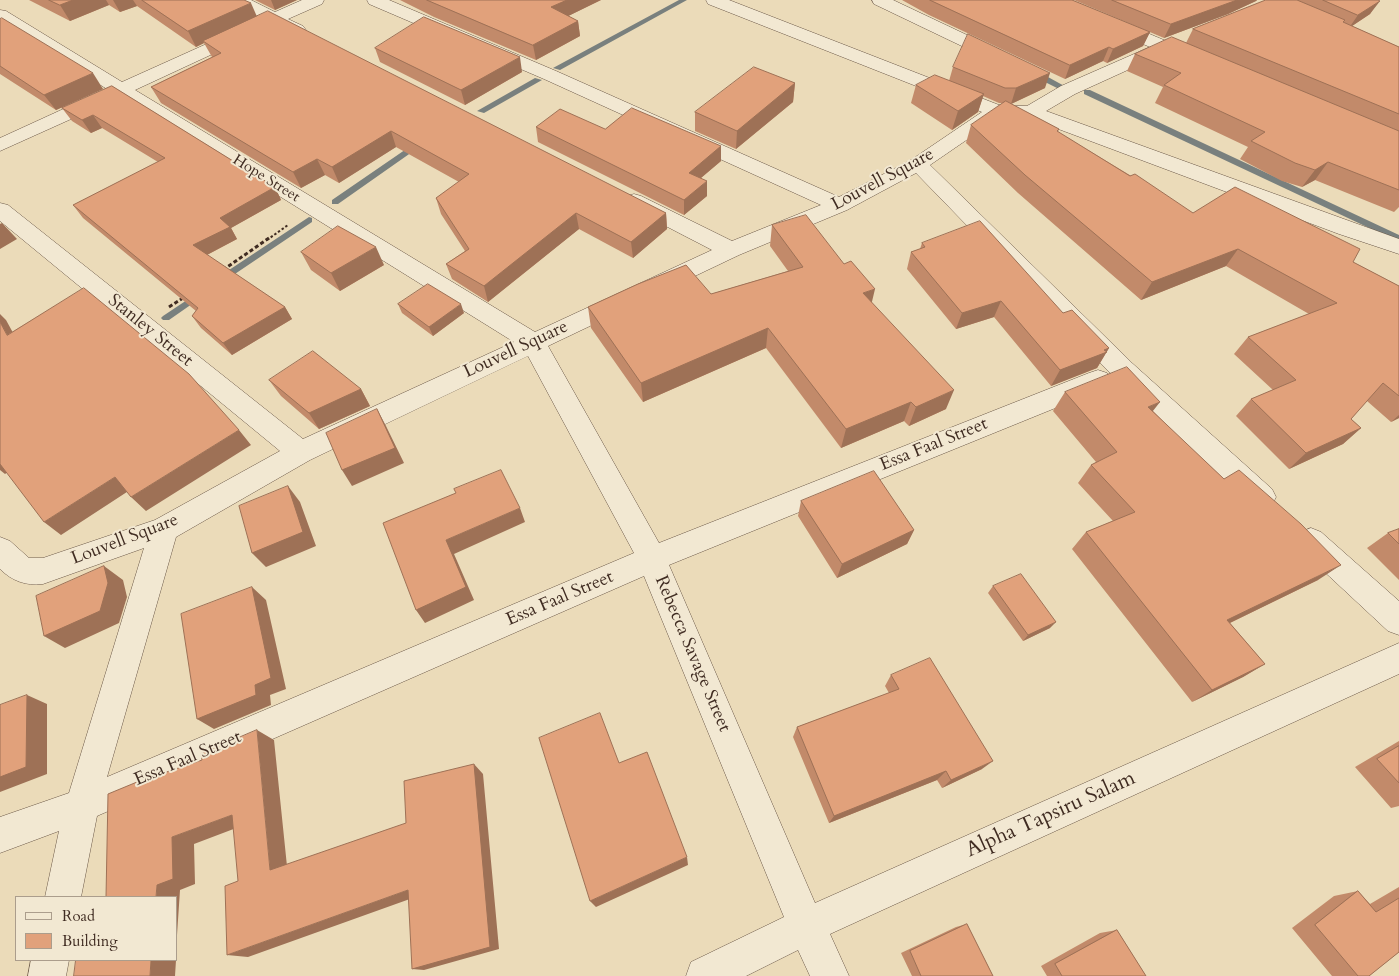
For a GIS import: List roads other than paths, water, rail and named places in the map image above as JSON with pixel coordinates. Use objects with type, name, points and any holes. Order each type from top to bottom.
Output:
[{"type":"street","points":[[238,0],[311,38]]},
{"type":"street","points":[[0,145],[316,0]]},
{"type":"street","points":[[376,0],[559,79],[840,205]]},
{"type":"street","points":[[714,0],[996,111],[1031,112],[1347,230],[1399,247]]},
{"type":"street","points":[[880,0],[1014,64]]},
{"type":"street","points":[[1055,0],[1209,66]]},
{"type":"street","name":"Hope Street","points":[[0,15],[533,342]]},
{"type":"street","points":[[1031,112],[1068,90],[1164,46],[1190,37]]},
{"type":"street","points":[[1050,81],[1068,90]]},
{"type":"street","name":"Louvell Square","points":[[0,550],[21,569],[29,573],[44,571],[164,529],[301,452],[731,250],[840,205],[918,164],[996,111]]},
{"type":"street","points":[[918,164],[1122,370],[1399,621]]},
{"type":"street","points":[[616,192],[731,250]]},
{"type":"street","name":"Stanley Street","points":[[0,210],[301,452]]},
{"type":"street","name":"Rebecca Savage Street","points":[[533,342],[652,559],[806,926],[830,976]]},
{"type":"street","name":"Essa Faal Street","points":[[0,835],[82,805],[652,559],[1122,370]]},
{"type":"street","points":[[63,896],[82,805],[164,529]]},
{"type":"street","name":"Alpha Tapsiru Salam","points":[[705,976],[806,926],[1399,658]]},
{"type":"street","points":[[47,976],[50,961]]},
{"type":"waterway","points":[[557,68],[684,0]]},
{"type":"waterway","points":[[1034,73],[1064,88]]},
{"type":"waterway","points":[[481,111],[538,80]]},
{"type":"waterway","points":[[1087,92],[1399,239]]},
{"type":"waterway","points":[[335,202],[418,145]]},
{"type":"waterway","points":[[220,280],[309,220]]},
{"type":"waterway","points":[[166,318],[199,295]]}]
